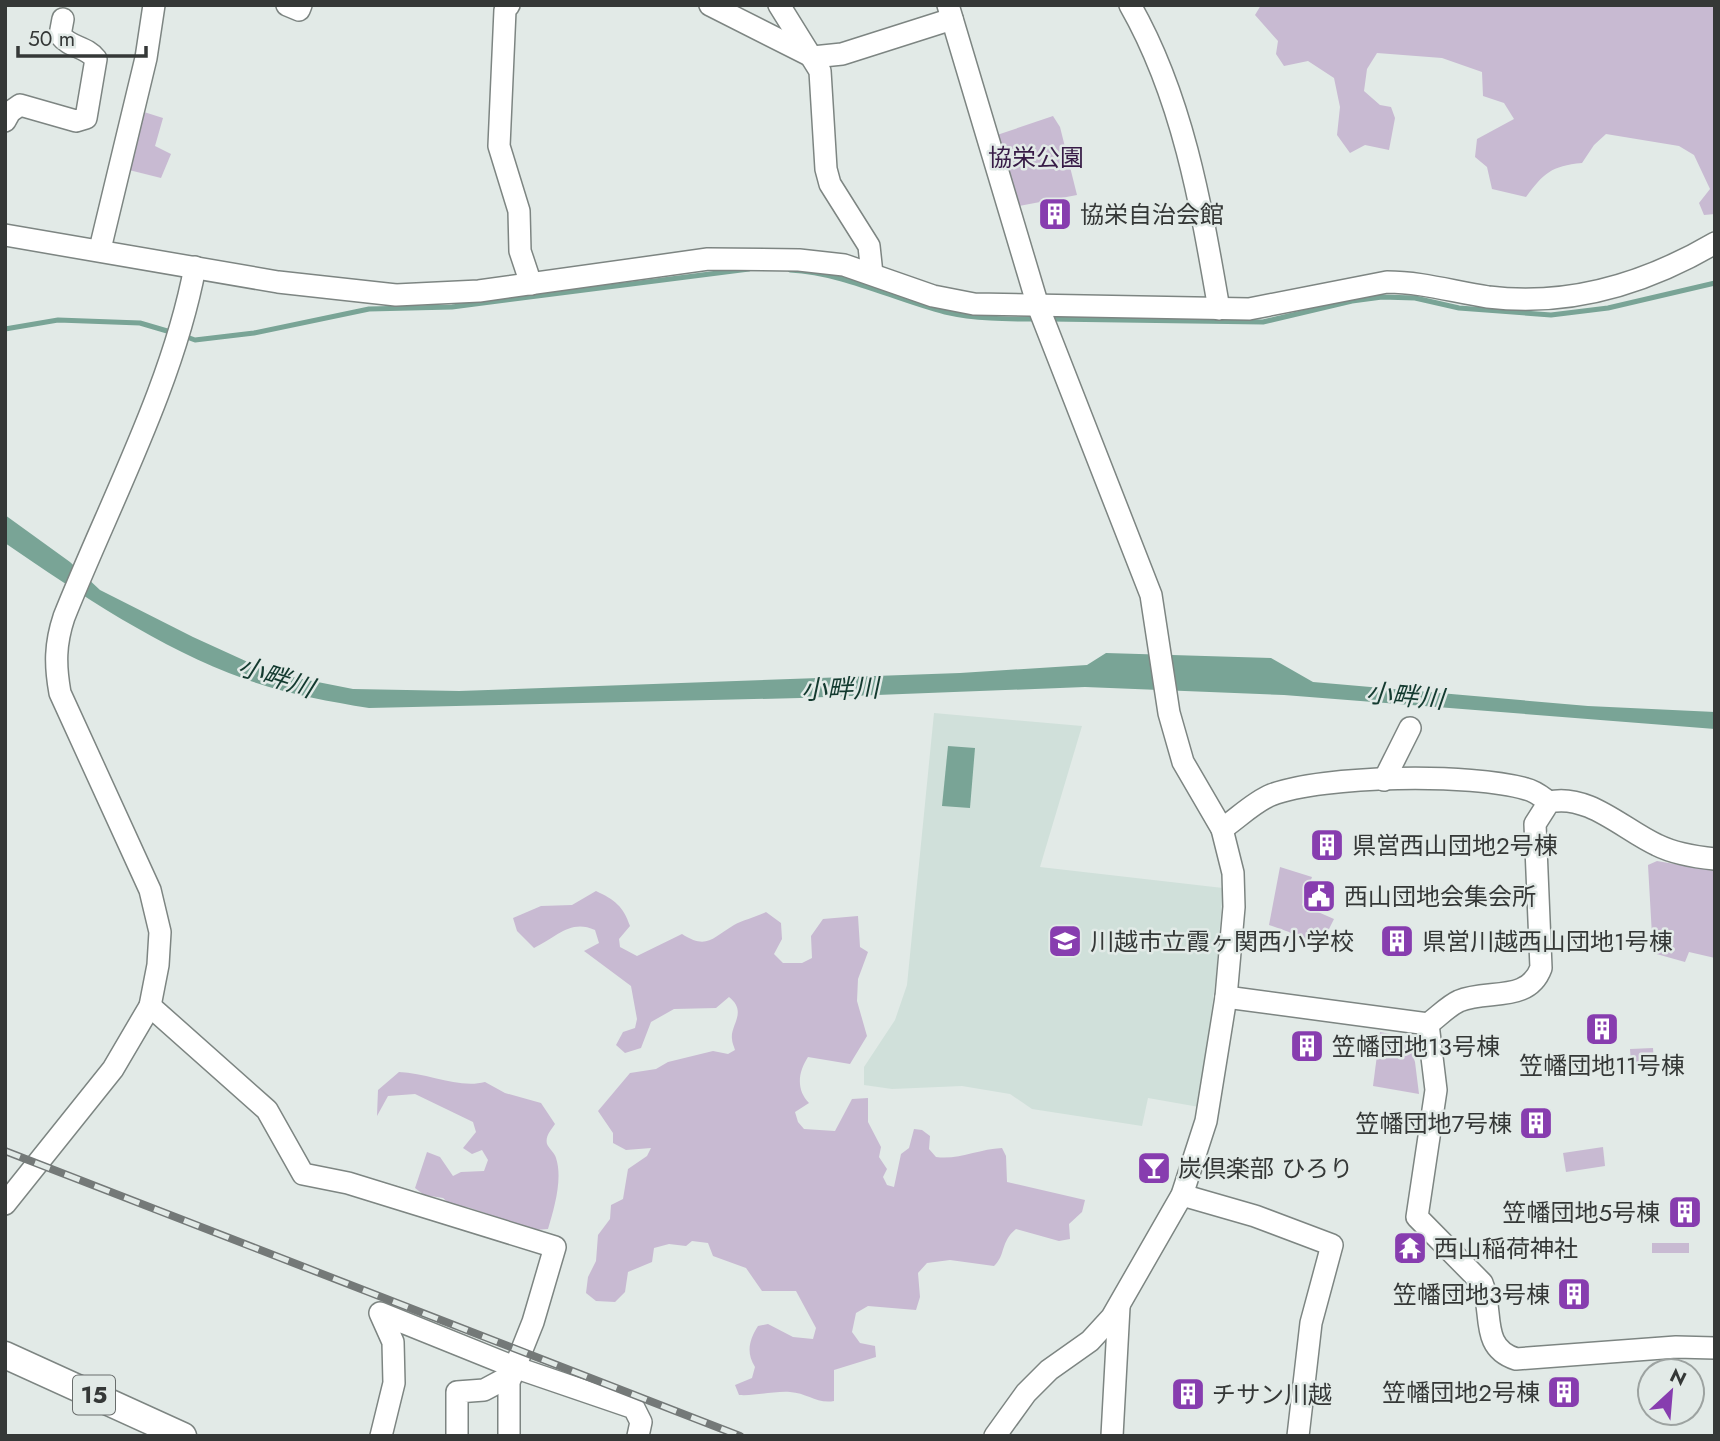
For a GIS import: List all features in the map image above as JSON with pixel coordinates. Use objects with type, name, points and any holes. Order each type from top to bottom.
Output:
[{"type":"main road","name":"15","points":[[5,1354],[183,1436]]},
{"type":"street","points":[[100,249],[146,58],[154,5]]},
{"type":"street","points":[[287,5],[299,10],[301,5]]},
{"type":"street","points":[[509,5],[505,10],[499,146],[519,211],[520,251],[531,284]]},
{"type":"street","points":[[710,5],[813,57],[842,54],[950,12],[1038,306],[1144,574],[1158,637],[1168,709],[1183,762],[1222,829],[1233,873],[1234,907],[1226,997],[1206,1121],[1182,1195],[1119,1307],[1090,1341],[1049,1370],[1026,1393],[995,1436]]},
{"type":"street","points":[[779,5],[820,71],[826,169],[831,184],[869,246],[872,274]]},
{"type":"street","points":[[1130,5],[1147,34],[1171,92],[1202,213],[1219,309]]},
{"type":"street","points":[[1147,34],[1150,5]]},
{"type":"street","points":[[5,121],[10,112],[20,105],[76,121],[86,118],[96,59],[89,51],[66,43],[60,35],[63,19]]},
{"type":"street","points":[[5,235],[304,285],[396,295],[531,284],[743,258],[822,262],[872,274],[933,296],[974,304],[1219,309],[1272,306],[1353,286],[1387,282],[1410,282],[1511,299],[1570,297],[1610,290],[1643,280],[1715,243]]},
{"type":"street","points":[[5,1204],[97,1092],[150,1006],[158,965],[160,932],[150,890],[60,693],[55,659],[57,639],[64,617],[95,537],[171,360],[187,313],[195,267]]},
{"type":"street","points":[[1384,780],[1410,728]]},
{"type":"street","points":[[1222,829],[1268,796],[1294,788],[1384,780],[1481,782],[1527,789],[1549,802],[1569,799],[1661,847],[1715,859]]},
{"type":"street","points":[[1226,997],[1428,1024],[1461,1000],[1522,990],[1535,982],[1541,968],[1535,824],[1549,802]]},
{"type":"street","points":[[150,1006],[267,1110],[303,1174],[348,1183],[555,1247],[533,1322],[513,1371],[507,1423],[509,1436]]},
{"type":"street","points":[[1428,1024],[1436,1090],[1417,1217],[1482,1283],[1488,1297],[1490,1334],[1504,1355],[1516,1359],[1676,1347],[1715,1348]]},
{"type":"street","points":[[1182,1195],[1255,1216],[1332,1245],[1311,1323],[1298,1436]]},
{"type":"street","points":[[1112,1436],[1119,1307]]},
{"type":"street","points":[[381,1436],[394,1383],[393,1342],[380,1313],[513,1371],[634,1408],[641,1422],[638,1436]]},
{"type":"street","points":[[457,1436],[457,1392],[484,1390],[513,1371]]},
{"type":"shaded area","name":"川越市立霞ヶ関西小学校","points":[[934,713],[1082,726],[1040,867],[1223,888],[1216,976],[1199,1107],[1148,1098],[1142,1126],[1032,1109],[1010,1094],[962,1086],[892,1089],[864,1085],[864,1067],[895,1020],[907,985]]},
{"type":"green space","points":[[1261,5],[1715,5],[1715,214],[1704,215],[1699,203],[1710,189],[1694,155],[1679,146],[1606,134],[1594,145],[1582,163],[1563,166],[1549,172],[1526,197],[1492,189],[1487,167],[1475,157],[1477,139],[1514,119],[1504,103],[1483,96],[1482,72],[1442,58],[1377,53],[1367,69],[1364,91],[1380,105],[1391,107],[1395,118],[1389,150],[1365,145],[1350,153],[1337,135],[1340,107],[1334,78],[1308,61],[1284,66],[1276,54],[1278,41],[1255,15]]},
{"type":"green space","points":[[144,112],[163,118],[155,146],[171,154],[161,178],[129,170]]},
{"type":"green space","name":"協栄公園","points":[[1053,116],[1060,127],[1077,195],[1019,206],[997,135]]},
{"type":"green space","points":[[1657,861],[1715,871],[1715,958],[1689,952],[1685,962],[1653,953],[1648,865]]},
{"type":"green space","points":[[1280,867],[1312,877],[1302,905],[1334,919],[1318,951],[1289,932],[1269,925]]},
{"type":"green space","points":[[596,891],[613,901],[624,913],[630,926],[619,939],[620,947],[637,956],[682,934],[704,942],[738,923],[766,912],[781,923],[782,939],[774,954],[783,963],[802,963],[812,958],[811,936],[823,919],[858,916],[860,947],[868,952],[858,979],[857,1001],[867,1036],[850,1064],[808,1057],[802,1069],[800,1087],[809,1103],[795,1112],[798,1122],[804,1129],[835,1131],[852,1099],[868,1098],[868,1122],[881,1147],[879,1157],[887,1169],[883,1177],[887,1185],[894,1187],[901,1154],[909,1148],[914,1129],[922,1130],[930,1136],[929,1149],[936,1157],[953,1157],[1002,1148],[1006,1156],[1007,1182],[1085,1200],[1082,1212],[1069,1224],[1070,1239],[1059,1241],[1016,1229],[994,1266],[950,1260],[927,1263],[918,1273],[920,1297],[916,1310],[868,1306],[856,1313],[852,1332],[860,1343],[875,1346],[876,1357],[834,1370],[834,1401],[822,1401],[790,1392],[739,1395],[735,1385],[752,1378],[755,1367],[750,1357],[750,1346],[758,1326],[768,1324],[793,1337],[813,1339],[816,1328],[796,1291],[762,1291],[746,1268],[713,1256],[708,1243],[692,1241],[686,1246],[669,1244],[654,1248],[652,1262],[628,1272],[625,1292],[615,1302],[596,1301],[586,1293],[588,1277],[596,1261],[598,1235],[610,1219],[611,1205],[623,1199],[628,1169],[647,1156],[651,1148],[626,1150],[613,1143],[613,1133],[598,1111],[630,1073],[656,1069],[668,1062],[713,1051],[728,1054],[735,1050],[732,1034],[738,1013],[735,1003],[729,997],[716,1008],[674,1009],[651,1022],[641,1048],[625,1053],[616,1045],[623,1032],[635,1028],[637,1019],[631,986],[584,951],[599,943],[595,930],[586,927],[571,928],[534,948],[517,931],[513,918],[541,906],[572,905]]},
{"type":"green space","points":[[1380,1032],[1400,1036],[1408,1041],[1415,1062],[1419,1094],[1373,1086]]},
{"type":"green space","points":[[1653,1048],[1654,1061],[1631,1062],[1630,1049]]},
{"type":"green space","points":[[399,1072],[465,1084],[485,1082],[505,1093],[541,1103],[555,1124],[547,1141],[555,1156],[559,1175],[548,1229],[535,1230],[467,1207],[452,1206],[443,1198],[424,1195],[415,1188],[427,1152],[440,1157],[453,1176],[461,1172],[484,1171],[488,1160],[482,1150],[472,1154],[463,1148],[476,1132],[473,1122],[415,1094],[388,1096],[377,1116],[378,1090]]},
{"type":"green space","points":[[1603,1147],[1605,1166],[1566,1172],[1563,1153]]},
{"type":"green space","points":[[1652,1243],[1689,1243],[1689,1253],[1652,1253]]},
{"type":"water","name":"小畔川","points":[[5,515],[70,562],[100,590],[193,637],[272,673],[353,689],[459,691],[960,673],[1087,665],[1106,653],[1271,658],[1313,682],[1588,706],[1715,712],[1715,729],[1284,695],[1085,687],[800,698],[369,708],[260,684],[213,666],[151,636],[92,601],[5,543]]},
{"type":"water","points":[[948,746],[975,748],[970,808],[942,806]]},
{"type":"waterway","points":[[184,336],[195,340],[254,333],[369,309],[452,307],[749,269]]},
{"type":"waterway","points":[[790,270],[830,276],[945,312],[990,318],[1036,319]]},
{"type":"waterway","points":[[1050,319],[1263,322],[1352,301],[1382,297],[1415,298],[1459,308],[1551,315],[1608,308],[1715,283]]},
{"type":"waterway","points":[[5,329],[58,320],[140,323],[174,333]]},
{"type":"railway","points":[[5,1151],[740,1436]]},
{"type":"place","name":"協栄自治会館","points":[[1055,214]]},
{"type":"place","name":"県営西山団地2号棟","points":[[1327,845]]},
{"type":"place","name":"西山団地会集会所","points":[[1319,896]]},
{"type":"place","name":"川越市立霞ヶ関西小学校","points":[[1065,941]]},
{"type":"place","name":"県営川越西山団地1号棟","points":[[1397,941]]},
{"type":"place","name":"笠幡団地11号棟","points":[[1602,1029]]},
{"type":"place","name":"笠幡団地13号棟","points":[[1307,1046]]},
{"type":"place","name":"笠幡団地7号棟","points":[[1536,1123]]},
{"type":"place","name":"炭倶楽部 ひろり","points":[[1154,1168]]},
{"type":"place","name":"笠幡団地5号棟","points":[[1685,1212]]},
{"type":"place","name":"西山稲荷神社","points":[[1410,1248]]},
{"type":"place","name":"笠幡団地3号棟","points":[[1574,1294]]},
{"type":"place","name":"笠幡団地2号棟","points":[[1564,1392]]},
{"type":"place","name":"チサン川越","points":[[1188,1394]]}]
